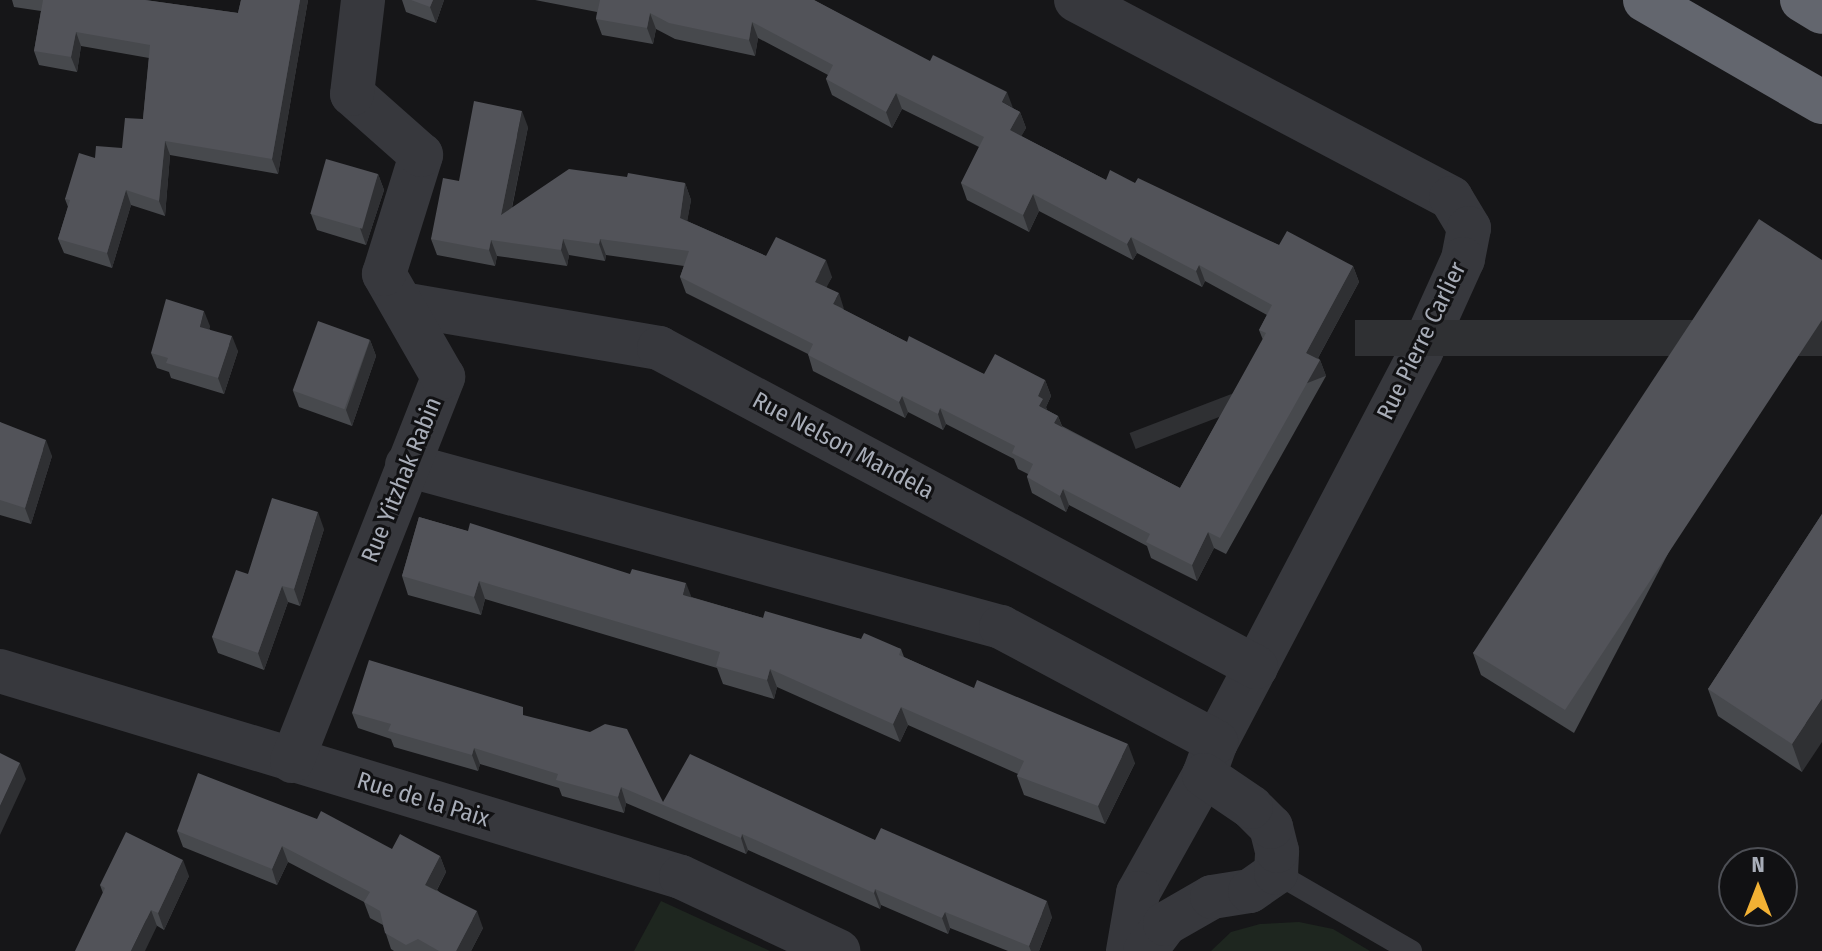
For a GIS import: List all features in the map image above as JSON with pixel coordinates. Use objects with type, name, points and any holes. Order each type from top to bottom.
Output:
[{"type":"highway","points":[[1645,0],[1822,102]]},
{"type":"highway","points":[[1802,0],[1822,12]]},
{"type":"street","name":"Rue Yitzhak Rabin","points":[[292,761],[443,377],[384,274],[421,155],[352,94],[363,0]]},
{"type":"street","name":"Rue Pierre Carlier","points":[[1076,0],[1451,198],[1469,228],[1463,259],[1421,352],[1138,893],[1128,951]]},
{"type":"street","name":"Rue Nelson Mandela","points":[[402,304],[659,348],[1256,667]]},
{"type":"street","points":[[407,465],[1001,627],[1210,759],[1271,827],[1277,851],[1276,873],[1250,891],[1212,897],[1165,924],[1145,951]]},
{"type":"street","name":"Rue de la Paix","points":[[0,671],[681,877],[838,951]]},
{"type":"lane","points":[[1276,873],[1411,951]]},
{"type":"shaded area","points":[[661,901],[770,951],[634,951]]},
{"type":"shaded area","points":[[1299,922],[1333,929],[1370,951],[1211,951],[1231,932],[1260,924]]},
{"type":"building","points":[[43,0],[145,0],[238,13],[241,0],[300,0],[272,159],[165,141],[159,201],[126,190],[107,253],[58,239],[70,200],[65,199],[79,153],[95,158],[96,146],[122,148],[125,118],[143,119],[150,45],[76,32],[71,57],[34,51]]},
{"type":"building","points":[[411,0],[433,0],[430,7]]},
{"type":"building","points":[[600,0],[814,0],[930,61],[933,55],[1007,92],[1002,102],[1020,112],[1010,130],[1106,180],[1110,170],[1135,183],[1138,178],[1279,245],[1287,231],[1353,266],[1306,353],[1320,360],[1220,538],[1208,532],[1192,565],[1146,542],[1150,534],[1063,489],[1060,496],[1027,477],[1033,464],[1012,453],[1015,446],[940,408],[938,414],[902,396],[899,402],[808,355],[813,344],[680,277],[689,251],[600,239],[599,244],[563,239],[561,250],[491,240],[489,250],[431,239],[443,178],[459,181],[474,101],[522,111],[501,215],[569,169],[627,177],[628,173],[685,183],[680,218],[766,256],[776,237],[826,260],[815,282],[839,293],[833,304],[907,342],[909,336],[984,374],[995,354],[1045,380],[1038,396],[1043,399],[1039,406],[1058,416],[1054,423],[1180,488],[1266,333],[1259,330],[1272,305],[1199,265],[1196,271],[1131,237],[1127,244],[1033,194],[1023,215],[961,183],[984,137],[896,93],[886,112],[826,79],[833,65],[752,22],[749,40],[669,23],[650,13],[647,28],[596,19]]},
{"type":"building","points":[[326,159],[378,174],[362,229],[310,214]]},
{"type":"building","points":[[1759,219],[1822,260],[1822,320],[1565,710],[1473,653]]},
{"type":"building","points":[[166,299],[204,311],[200,327],[232,336],[218,378],[166,363],[168,358],[151,353]]},
{"type":"building","points":[[318,321],[370,340],[344,409],[293,391]]},
{"type":"building","points":[[0,422],[46,440],[25,508],[0,500]]},
{"type":"building","points":[[272,498],[318,512],[294,589],[282,586],[258,653],[212,637],[236,570],[248,574]]},
{"type":"building","points":[[1822,514],[1822,699],[1792,744],[1708,689]]},
{"type":"building","points":[[419,517],[468,531],[470,523],[630,574],[632,569],[686,583],[683,595],[763,618],[765,611],[861,639],[864,633],[901,649],[899,655],[974,688],[977,680],[1128,744],[1098,806],[1017,776],[1024,761],[901,707],[893,724],[770,669],[767,680],[716,666],[720,652],[479,581],[474,597],[402,576]]},
{"type":"building","points":[[369,660],[523,707],[523,715],[590,732],[605,724],[627,729],[663,802],[690,754],[875,840],[881,828],[1047,901],[1029,946],[945,912],[942,918],[875,889],[874,893],[742,834],[741,838],[621,787],[618,797],[556,780],[558,774],[474,748],[472,755],[388,731],[391,724],[352,713]]},
{"type":"building","points":[[0,753],[20,763],[0,806]]},
{"type":"building","points":[[198,773],[317,819],[321,811],[392,849],[400,834],[440,856],[425,885],[477,911],[456,951],[439,951],[418,939],[406,945],[385,933],[380,911],[364,902],[370,892],[282,846],[272,869],[177,831]]},
{"type":"building","points":[[126,832],[183,860],[158,913],[151,910],[131,951],[75,951],[105,888],[100,885]]}]
